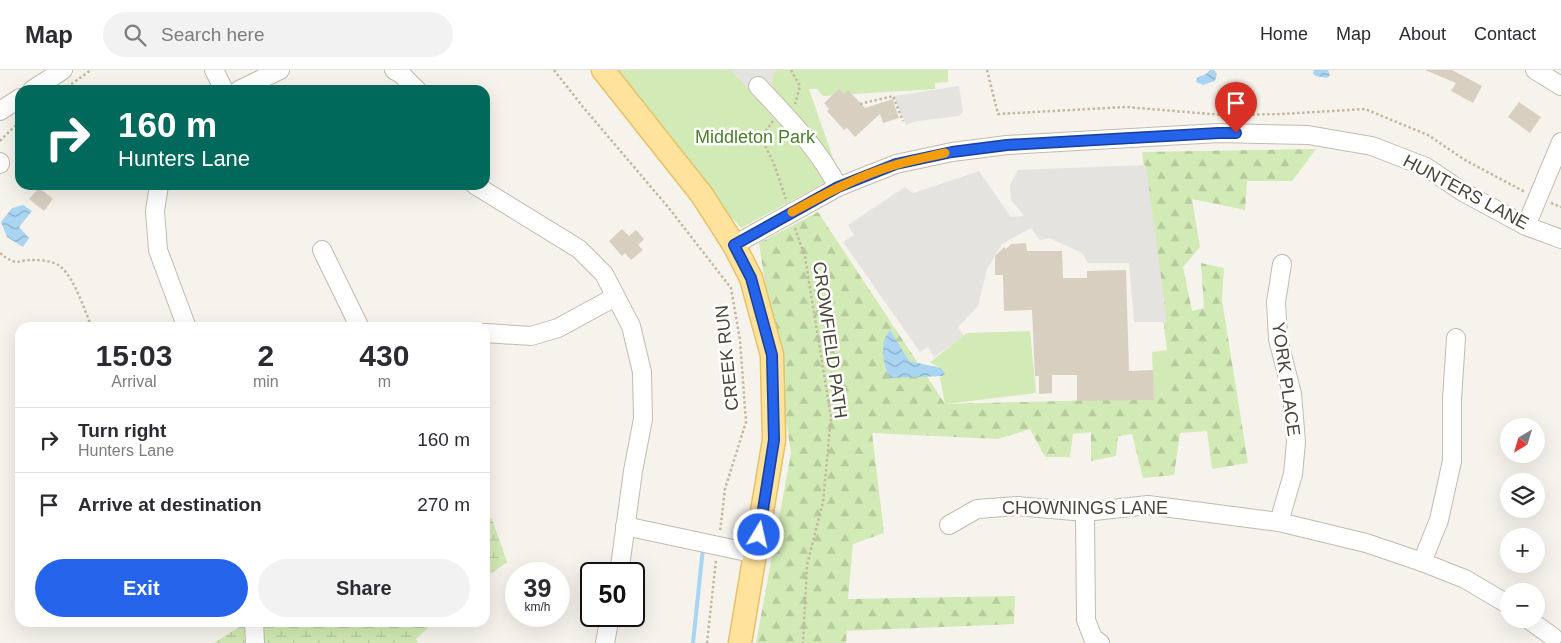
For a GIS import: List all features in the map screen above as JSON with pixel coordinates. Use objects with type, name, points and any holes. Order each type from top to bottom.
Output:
[{"type":"main road","points":[[603,70],[702,195],[734,245],[751,278],[772,355],[774,440],[740,643]]},
{"type":"street","points":[[40,85],[63,70]]},
{"type":"street","points":[[214,70],[222,85]]},
{"type":"street","points":[[249,85],[280,70]]},
{"type":"street","points":[[394,70],[412,85]]},
{"type":"street","points":[[1535,70],[1561,86]]},
{"type":"street","points":[[758,86],[822,158],[838,187]]},
{"type":"street","points":[[0,111],[15,101]]},
{"type":"street","name":"HUNTERS LANE","points":[[734,245],[838,187],[896,164],[952,152],[1007,145],[1219,133],[1308,135],[1372,146],[1426,167],[1463,192],[1526,226],[1559,234]]},
{"type":"street","points":[[1526,226],[1561,142]]},
{"type":"street","points":[[158,190],[155,211],[158,250],[185,322]]},
{"type":"street","points":[[483,190],[579,248],[604,274],[631,326],[642,372],[643,419],[621,562]]},
{"type":"street","points":[[322,250],[357,322]]},
{"type":"street","name":"YORK PLACE","points":[[1280,522],[1293,474],[1296,442],[1292,394],[1278,339],[1276,302],[1282,264]]},
{"type":"street","points":[[490,333],[531,336],[558,328],[615,296]]},
{"type":"street","points":[[1422,562],[1439,520],[1452,461],[1452,399],[1456,338]]},
{"type":"street","name":"CHOWNINGS LANE","points":[[949,525],[977,509],[1017,506],[1084,512],[1148,505],[1280,522],[1366,543],[1422,562],[1465,579],[1500,600]]},
{"type":"street","points":[[1084,512],[1086,620],[1093,642]]},
{"type":"street","points":[[626,526],[756,554]]},
{"type":"street","points":[[254,627],[255,643]]},
{"type":"street","points":[[604,643],[608,627]]},
{"type":"street","points":[[1543,628],[1554,635]]},
{"type":"path","points":[[70,85],[92,70]]},
{"type":"path","name":"CREEK RUN","points":[[554,70],[668,207],[731,288],[740,340],[746,422],[724,490],[707,643]]},
{"type":"path","points":[[789,119],[800,86],[791,70]]},
{"type":"path","points":[[860,104],[893,96],[903,121]]},
{"type":"path","name":"CROWFIELD PATH","points":[[789,119],[774,120],[761,137],[774,164],[805,257],[831,418],[823,502],[807,565],[804,643]]},
{"type":"path","points":[[0,141],[15,126]]},
{"type":"path","points":[[0,253],[11,261],[34,260],[62,267],[75,289],[89,322]]},
{"type":"green space","name":"Middleton Park","points":[[617,70],[948,70],[948,82],[935,83],[935,89],[823,96],[817,89],[809,89],[839,175],[741,228],[733,219],[728,217]]},
{"type":"green space","points":[[1316,149],[1292,181],[1247,181],[1245,210],[1192,199],[1200,247],[1183,267],[1192,311],[1204,308],[1201,263],[1224,268],[1222,300],[1248,463],[1212,469],[1207,431],[1180,433],[1174,475],[1143,478],[1132,434],[1118,436],[1116,456],[1091,461],[1091,432],[1073,434],[1070,457],[1045,457],[1030,429],[998,439],[872,433],[884,533],[853,544],[848,599],[1015,596],[1014,624],[847,631],[846,643],[756,643],[791,453],[759,243],[818,212],[945,404],[1173,398],[1142,152]]},
{"type":"green space","points":[[1030,331],[1036,393],[945,404],[940,377],[945,373],[930,362],[967,333]]},
{"type":"green space","points":[[1176,349],[1181,400],[1154,400],[1152,352]]},
{"type":"green space","points":[[490,518],[507,562],[490,574]]},
{"type":"green space","points":[[239,627],[429,627],[416,639],[418,643],[214,643]]},
{"type":"shaded area","points":[[731,70],[778,70],[773,74],[773,92],[783,110],[774,117]]},
{"type":"shaded area","points":[[959,86],[963,112],[959,116],[917,121],[906,125],[894,96]]},
{"type":"shaded area","points":[[1146,165],[1167,322],[1134,322],[1129,263],[1088,263],[1082,253],[1049,238],[1040,240],[1031,228],[1002,244],[987,269],[978,306],[958,327],[964,336],[934,357],[928,347],[920,352],[843,242],[854,235],[848,225],[905,187],[913,193],[979,171],[1011,217],[1024,216],[1011,200],[1010,185],[1018,170]]},
{"type":"water","points":[[1210,70],[1214,70],[1217,74],[1215,81],[1203,85],[1196,82],[1197,78]]},
{"type":"water","points":[[1314,70],[1328,70],[1330,75],[1327,78],[1316,76],[1313,74]]},
{"type":"water","points":[[23,205],[32,211],[19,227],[29,238],[23,247],[7,237],[1,222],[12,208]]},
{"type":"water","points":[[890,330],[909,361],[941,368],[945,373],[943,376],[890,378],[885,365],[883,350],[884,340]]},
{"type":"building","points":[[1425,70],[1452,70],[1482,86],[1473,103],[1451,91],[1456,83]]},
{"type":"building","points":[[839,89],[844,94],[848,90],[865,108],[896,98],[893,101],[899,118],[883,123],[880,114],[855,137],[847,128],[844,130],[827,111],[829,109],[824,103]]},
{"type":"building","points":[[1519,102],[1541,117],[1530,133],[1508,117]]},
{"type":"building","points":[[37,190],[42,190],[53,199],[44,211],[29,199]]},
{"type":"building","points":[[622,229],[629,236],[636,230],[644,239],[638,245],[643,250],[631,260],[625,253],[622,256],[609,241]]},
{"type":"building","points":[[1026,243],[1027,251],[1062,251],[1063,278],[1087,278],[1087,271],[1126,270],[1129,371],[1153,370],[1154,400],[1077,401],[1077,375],[1052,375],[1052,393],[1039,394],[1039,376],[1035,376],[1032,310],[1004,311],[1003,275],[995,275],[995,256],[1004,247],[1006,249],[1011,244]]},
{"type":"waterway","points":[[693,643],[703,548]]},
{"type":"slow traffic","points":[[792,212],[838,187],[870,173],[896,164],[945,153]]},
{"type":"route","points":[[759,535],[774,440],[772,355],[751,278],[734,245],[838,187],[896,164],[952,152],[1007,145],[1236,133]]}]
